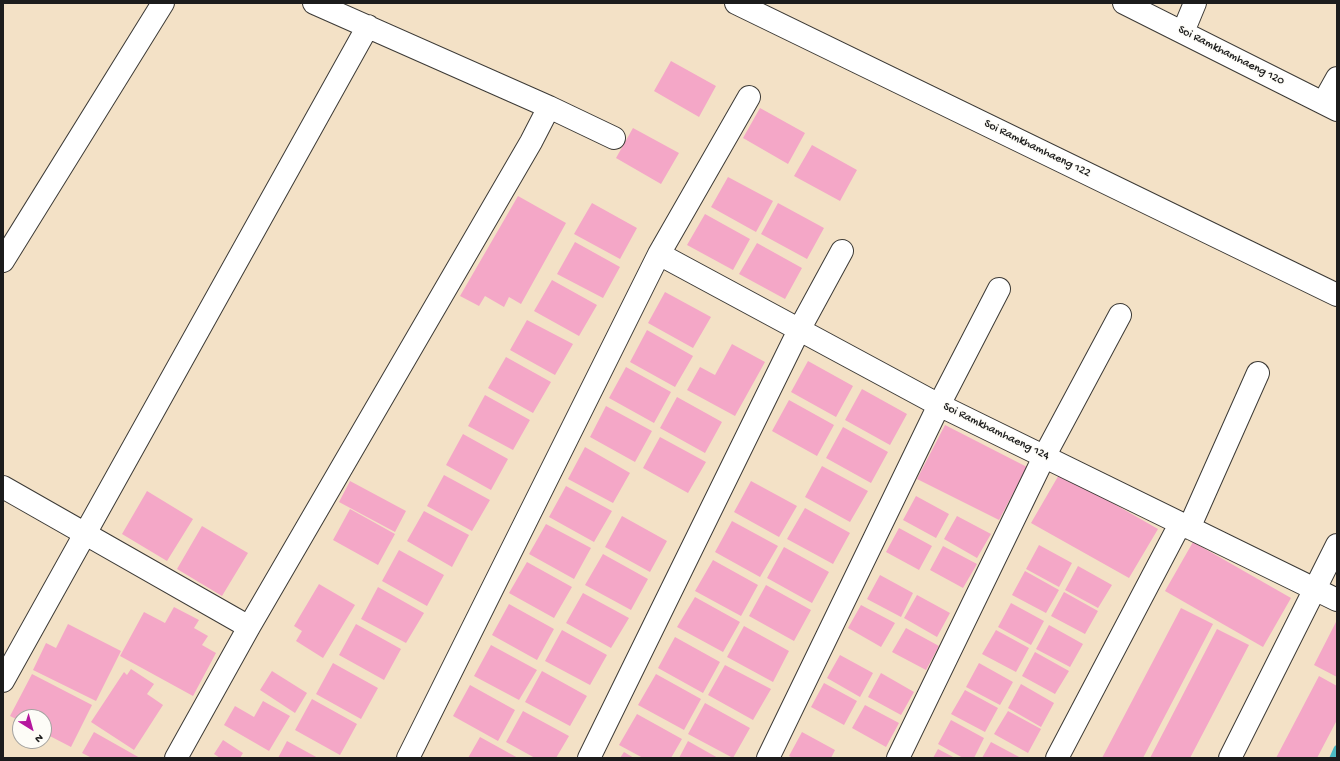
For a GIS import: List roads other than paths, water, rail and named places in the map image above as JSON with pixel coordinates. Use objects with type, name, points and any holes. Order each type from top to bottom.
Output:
[{"type":"street","points":[[3,261],[163,3]]},
{"type":"street","points":[[314,3],[549,107],[614,138]]},
{"type":"street","name":"Soi Ramkhamhaeng 122","points":[[736,3],[1337,295]]},
{"type":"street","name":"Soi Ramkhamhaeng 120","points":[[1124,3],[1330,106]]},
{"type":"street","points":[[1184,32],[1195,3]]},
{"type":"street","points":[[3,681],[368,26]]},
{"type":"street","points":[[1330,106],[1337,78]]},
{"type":"street","points":[[408,758],[659,254],[749,97]]},
{"type":"street","points":[[176,758],[249,627],[531,142],[549,107]]},
{"type":"street","points":[[589,758],[799,330],[842,251]]},
{"type":"street","name":"Soi Ramkhamhaeng 124","points":[[659,254],[940,405],[1045,455],[1315,591],[1337,600]]},
{"type":"street","points":[[768,758],[940,405],[999,289]]},
{"type":"street","points":[[898,758],[1045,455],[1120,315]]},
{"type":"street","points":[[1057,758],[1184,526],[1258,373]]},
{"type":"street","points":[[3,487],[249,627]]},
{"type":"street","points":[[1230,758],[1337,545]]},
{"type":"waterway","points":[[1333,758],[1337,749]]}]
